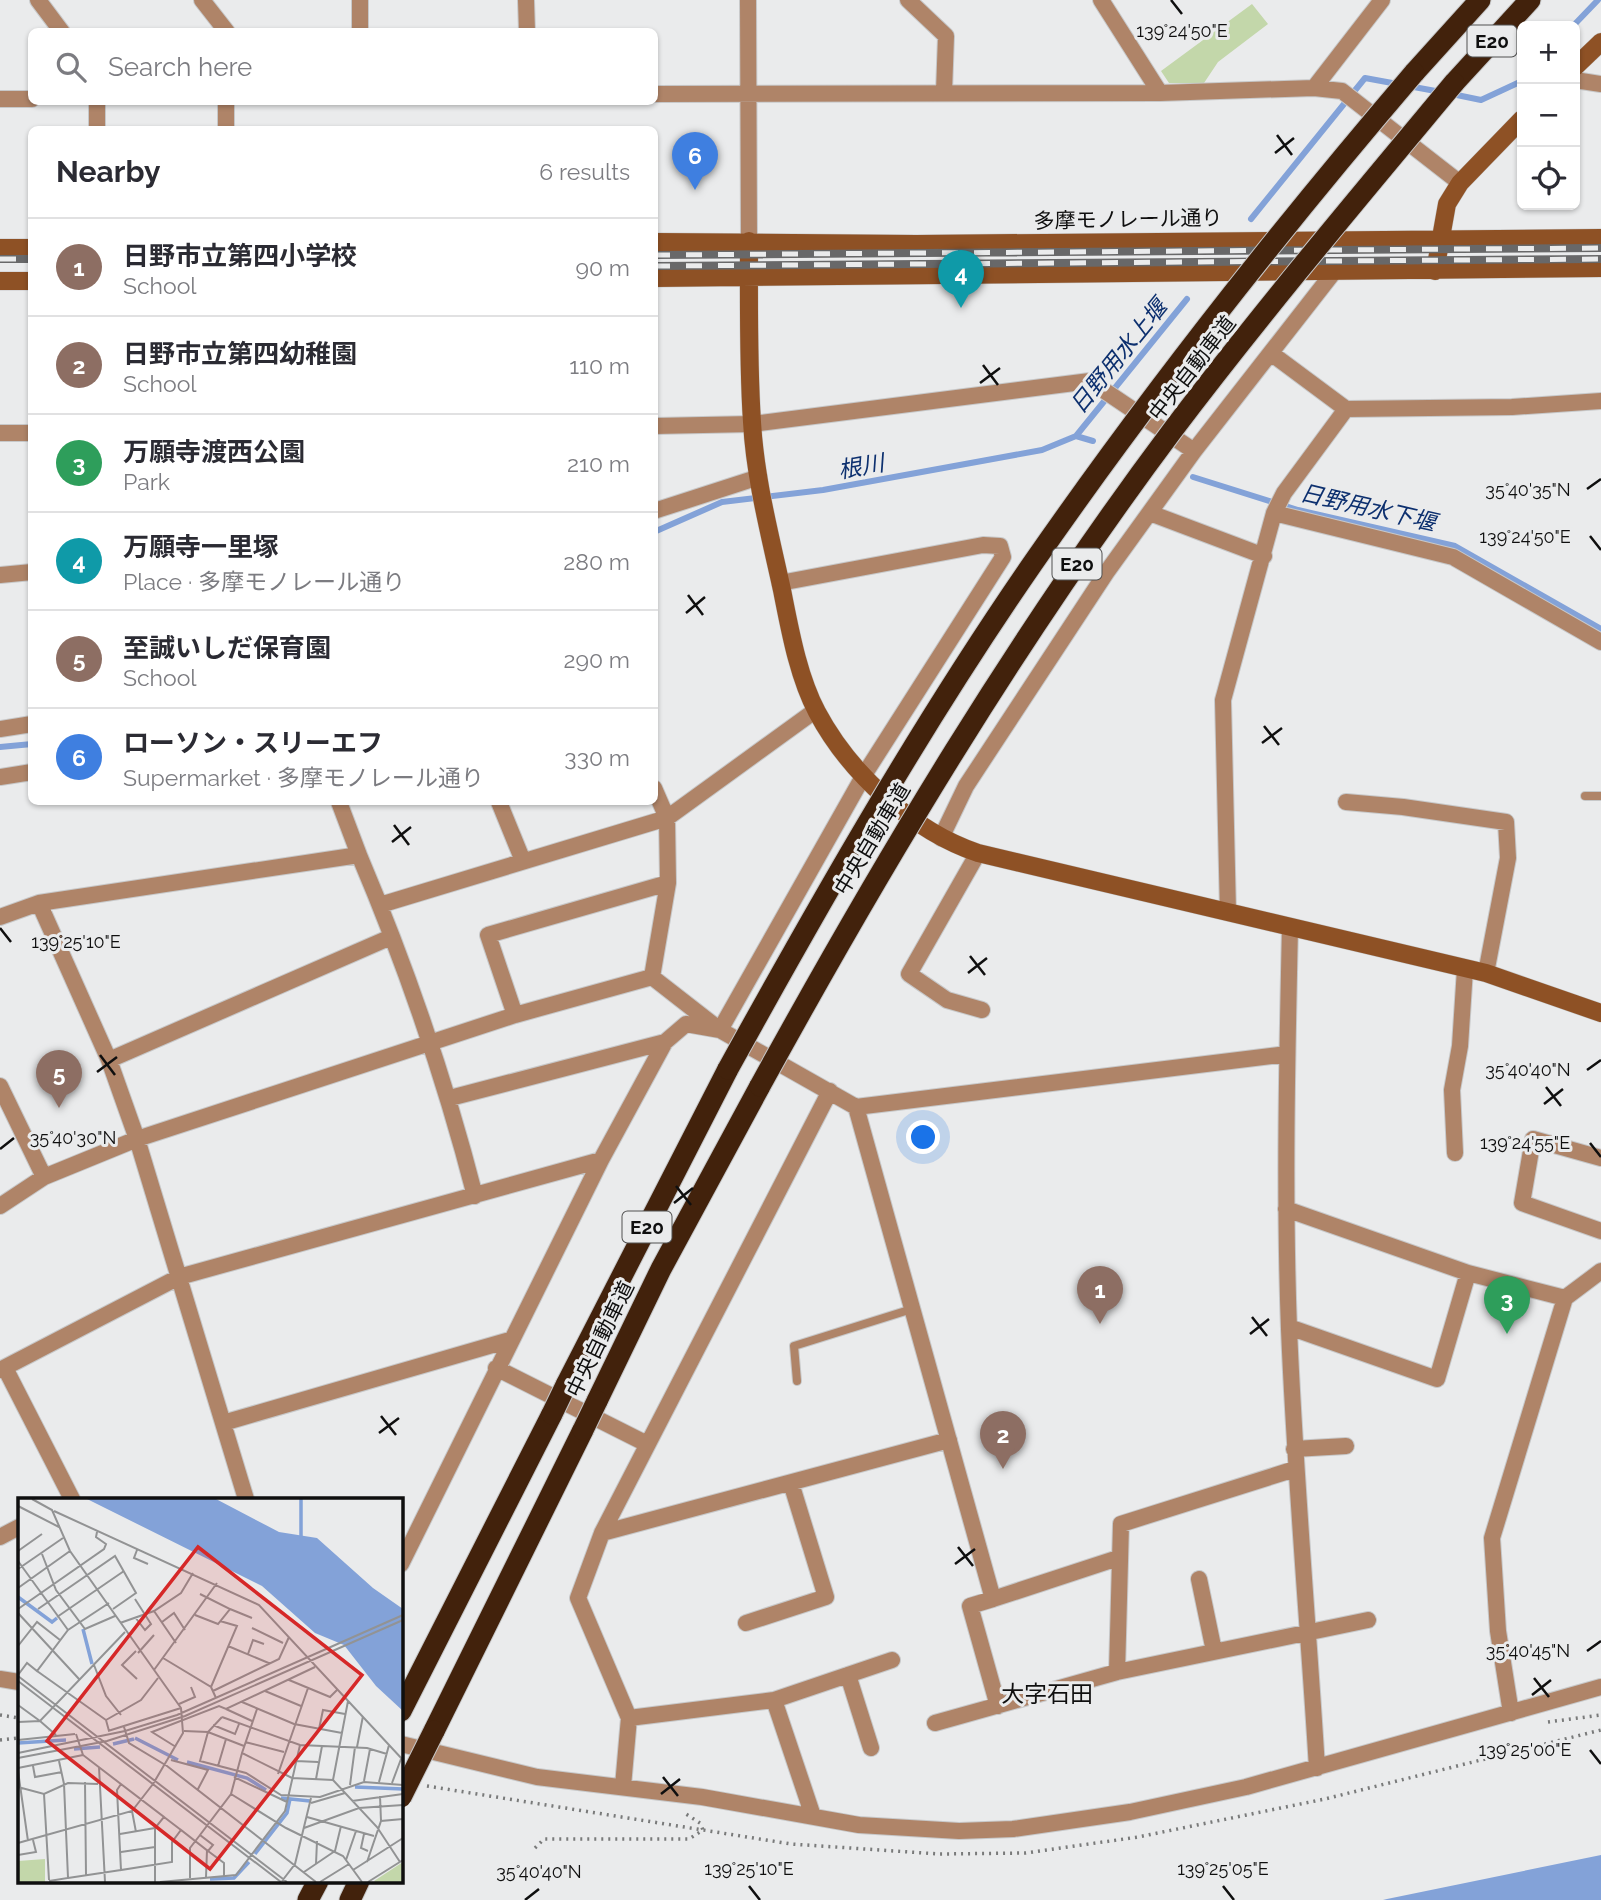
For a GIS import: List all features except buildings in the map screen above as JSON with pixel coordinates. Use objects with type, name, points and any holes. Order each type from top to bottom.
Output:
[{"type":"highway","name":"中央自動車道","points":[[402,1709],[728,1069],[876,808],[1032,565],[1150,401],[1231,295],[1414,73],[1480,0]]},
{"type":"highway","name":"中央自動車道","points":[[402,1795],[662,1269],[838,943],[937,778],[1059,590],[1172,430],[1454,83],[1530,0]]},
{"type":"highway","points":[[308,1900],[317,1882]]},
{"type":"highway","points":[[349,1900],[358,1882]]},
{"type":"main road","points":[[1580,62],[1601,42]]},
{"type":"main road","points":[[1435,271],[1447,204],[1460,183],[1517,124]]},
{"type":"main road","name":"多摩モノレール通り","points":[[658,242],[917,244],[1601,237]]},
{"type":"main road","points":[[1254,240],[1344,248],[1344,259],[1333,273]]},
{"type":"main road","points":[[749,241],[752,424],[760,483],[794,641],[816,710],[838,744],[864,775],[900,810],[941,838],[978,853],[1486,973],[1601,1013]]},
{"type":"main road","points":[[0,248],[28,248]]},
{"type":"main road","points":[[658,278],[1333,273],[1601,268]]},
{"type":"main road","points":[[0,281],[28,281]]},
{"type":"street","points":[[38,0],[59,28]]},
{"type":"street","points":[[202,0],[224,28]]},
{"type":"street","points":[[360,0],[360,28]]},
{"type":"street","points":[[526,0],[527,28]]},
{"type":"street","points":[[748,0],[749,241]]},
{"type":"street","points":[[908,0],[946,36],[944,92]]},
{"type":"street","points":[[1101,0],[1160,93]]},
{"type":"street","points":[[1314,88],[1382,0]]},
{"type":"street","points":[[1580,81],[1601,84]]},
{"type":"street","points":[[658,94],[1160,93],[1314,88],[1342,91],[1460,183]]},
{"type":"street","points":[[0,99],[28,99]]},
{"type":"street","points":[[97,105],[97,126]]},
{"type":"street","points":[[226,105],[226,126]]},
{"type":"street","points":[[941,838],[966,786],[1064,635],[1194,451],[1333,273]]},
{"type":"street","points":[[1272,354],[1346,409],[1512,407],[1601,401]]},
{"type":"street","points":[[658,426],[752,424],[1090,381],[1194,451]]},
{"type":"street","points":[[1228,912],[1223,700],[1274,512],[1284,493],[1346,409]]},
{"type":"street","points":[[0,433],[28,433]]},
{"type":"street","points":[[658,510],[760,483]]},
{"type":"street","points":[[1274,512],[1454,557],[1601,642]]},
{"type":"street","points":[[1150,513],[1264,556]]},
{"type":"street","points":[[720,1030],[864,775],[1003,558],[1000,546],[983,545],[780,583]]},
{"type":"street","points":[[0,575],[28,572]]},
{"type":"street","points":[[380,905],[667,818],[816,710]]},
{"type":"street","points":[[0,729],[28,725]]},
{"type":"street","points":[[0,777],[28,773]]},
{"type":"street","points":[[652,977],[667,883],[667,818],[658,797]]},
{"type":"street","points":[[1346,802],[1403,807],[1506,822],[1508,858],[1486,973]]},
{"type":"street","points":[[340,805],[380,905],[450,1098],[475,1196]]},
{"type":"street","points":[[500,805],[523,861]]},
{"type":"street","points":[[978,853],[909,974],[947,1000],[982,1010]]},
{"type":"street","points":[[0,917],[38,903],[359,855]]},
{"type":"street","points":[[515,1015],[488,935],[667,883]]},
{"type":"street","points":[[38,903],[109,1060],[137,1139],[246,1498]]},
{"type":"street","points":[[1290,927],[1286,1209],[1289,1327],[1295,1469],[1317,1768]]},
{"type":"street","points":[[109,1060],[391,937]]},
{"type":"street","points":[[1455,1153],[1452,1090],[1460,1046],[1465,969]]},
{"type":"street","points":[[652,977],[720,1030],[856,1107],[1287,1054]]},
{"type":"street","points":[[0,1206],[44,1177],[137,1139],[515,1015],[652,977]]},
{"type":"street","points":[[402,1562],[601,1160],[665,1042],[686,1024],[720,1030]]},
{"type":"street","points":[[450,1098],[665,1042]]},
{"type":"street","points":[[0,1086],[44,1177]]},
{"type":"street","points":[[623,1786],[629,1718],[578,1598],[602,1533],[831,1091]]},
{"type":"street","points":[[856,1107],[993,1599]]},
{"type":"street","points":[[1601,1158],[1533,1139],[1522,1203],[1601,1231]]},
{"type":"street","points":[[71,1498],[2,1369],[179,1277],[601,1160]]},
{"type":"street","points":[[1286,1209],[1468,1273],[1565,1298]]},
{"type":"street","points":[[1510,1713],[1498,1631],[1492,1538],[1565,1298],[1601,1271]]},
{"type":"street","points":[[1289,1327],[1437,1379],[1468,1273]]},
{"type":"street","points":[[223,1423],[510,1340]]},
{"type":"street","points":[[496,1368],[647,1444]]},
{"type":"street","points":[[602,1533],[949,1440]]},
{"type":"street","points":[[1294,1449],[1346,1446]]},
{"type":"street","points":[[1117,1672],[1121,1524],[1295,1469]]},
{"type":"street","points":[[746,1623],[826,1597],[790,1483]]},
{"type":"street","points":[[402,1526],[421,1520]]},
{"type":"street","points":[[0,1537],[18,1528]]},
{"type":"street","points":[[998,1706],[970,1606],[1118,1558]]},
{"type":"street","points":[[1199,1579],[1214,1651]]},
{"type":"street","points":[[935,1723],[1117,1672],[1368,1620]]},
{"type":"street","points":[[629,1718],[774,1700],[892,1660]]},
{"type":"street","points":[[848,1675],[871,1748]]},
{"type":"street","points":[[0,1679],[18,1682]]},
{"type":"street","points":[[402,1744],[537,1777],[623,1786],[859,1825],[906,1829],[1013,1829],[1130,1812],[1245,1787],[1601,1687]]},
{"type":"street","points":[[774,1700],[813,1816]]},
{"type":"lane","points":[[1585,796],[1601,796]]},
{"type":"lane","points":[[797,1381],[794,1346],[912,1309]]},
{"type":"path","points":[[0,1715],[18,1718]]},
{"type":"path","points":[[0,1740],[18,1738]]},
{"type":"path","points":[[535,1848],[544,1839],[689,1839],[703,1830],[700,1824],[681,1810]]},
{"type":"green space","points":[[1252,4],[1268,24],[1218,62],[1204,83],[1169,83],[1161,71]]},
{"type":"water","points":[[1601,1855],[1601,1900],[1383,1900],[1387,1899]]},
{"type":"waterway","name":"日野用水上堰","points":[[1578,21],[1598,0]]},
{"type":"waterway","name":"日野用水上堰","points":[[1251,219],[1365,78],[1441,92]]},
{"type":"waterway","name":"日野用水上堰","points":[[1452,94],[1481,100],[1517,83]]},
{"type":"waterway","name":"根川","points":[[658,530],[722,502],[823,490],[1042,450],[1076,436],[1187,299]]},
{"type":"waterway","name":"日野用水下堰","points":[[1076,436],[1093,441]]},
{"type":"waterway","name":"日野用水下堰","points":[[1193,477],[1298,510],[1455,546],[1601,629]]},
{"type":"waterway","name":"根川","points":[[0,747],[28,744]]},
{"type":"railway","points":[[658,255],[1601,248]]},
{"type":"railway","points":[[0,259],[28,259]]},
{"type":"railway","points":[[658,266],[1601,259]]},
{"type":"place","name":"ローソン・スリーエフ","points":[[695,190]]},
{"type":"place","name":"万願寺一里塚","points":[[961,308]]},
{"type":"place","name":"至誠いしだ保育園","points":[[59,1108]]},
{"type":"place","name":"日野市立第四小学校","points":[[1100,1324]]},
{"type":"place","name":"万願寺渡西公園","points":[[1507,1334]]},
{"type":"place","name":"日野市立第四幼稚園","points":[[1003,1469]]},
{"type":"district","name":"大字石田","points":[[1047,1693]]}]
